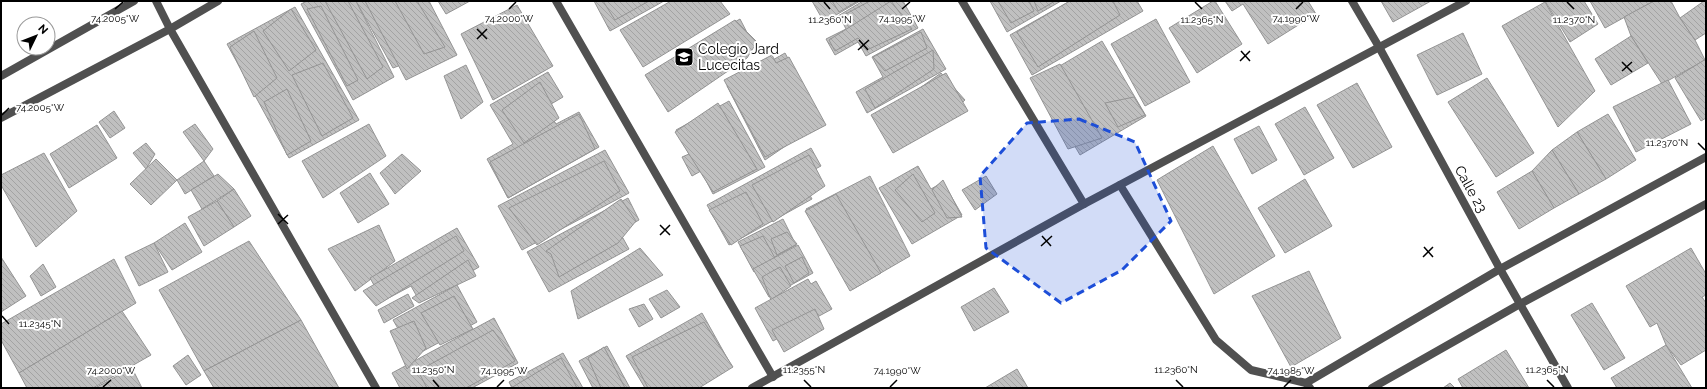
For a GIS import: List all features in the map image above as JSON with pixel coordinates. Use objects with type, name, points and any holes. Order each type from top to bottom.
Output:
[{"type":"street","points":[[1,76],[134,1]]},
{"type":"street","points":[[156,1],[170,29],[376,388]]},
{"type":"street","points":[[1,118],[170,29],[218,1]]},
{"type":"street","points":[[556,1],[773,377]]},
{"type":"street","points":[[962,1],[1084,204]]},
{"type":"street","name":"Calle 23","points":[[1352,1],[1379,47],[1500,269],[1568,388]]},
{"type":"street","points":[[752,388],[1084,204],[1466,1]]},
{"type":"street","points":[[1120,185],[1216,340],[1252,370],[1308,386],[1500,269],[1706,157]]},
{"type":"street","points":[[1372,388],[1520,304],[1706,204]]},
{"type":"highlighted area","points":[[1079,119],[1135,142],[1171,221],[1122,270],[1061,303],[986,248],[980,176],[1027,123]]},
{"type":"building","points":[[307,1],[356,1],[394,77],[353,100],[301,4]]},
{"type":"building","points":[[325,1],[348,1],[383,67],[367,79]]},
{"type":"building","points":[[356,1],[384,1],[414,60],[393,68]]},
{"type":"building","points":[[365,1],[429,1],[457,55],[406,80]]},
{"type":"building","points":[[395,1],[417,1],[445,47],[424,54]]},
{"type":"building","points":[[438,1],[470,1],[446,14]]},
{"type":"building","points":[[594,1],[664,1],[610,31]]},
{"type":"building","points":[[603,1],[649,1],[615,20]]},
{"type":"building","points":[[671,1],[720,1],[730,14],[643,67],[620,30]]},
{"type":"building","points":[[812,1],[860,1],[824,22]]},
{"type":"building","points":[[832,1],[858,1],[839,12]]},
{"type":"building","points":[[863,1],[885,1],[886,6],[844,23],[838,16]]},
{"type":"building","points":[[870,1],[903,1],[918,28],[866,56],[858,42],[835,55],[826,39],[846,29],[840,17]]},
{"type":"building","points":[[891,1],[912,29],[869,49],[858,38],[835,51],[829,40]]},
{"type":"building","points":[[990,1],[1061,1],[1007,32]]},
{"type":"building","points":[[998,1],[1029,1],[1034,11],[1011,23]]},
{"type":"building","points":[[1034,1],[1055,1],[1038,11]]},
{"type":"building","points":[[1070,1],[1137,1],[1143,11],[1032,75],[1010,35]]},
{"type":"building","points":[[1070,1],[1113,1],[1120,15],[1038,67],[1017,32]]},
{"type":"building","points":[[1215,1],[1242,44],[1197,73],[1169,28]]},
{"type":"building","points":[[1225,1],[1308,1],[1316,14],[1268,44],[1243,4],[1232,11]]},
{"type":"building","points":[[1381,1],[1431,1],[1393,22]]},
{"type":"building","points":[[1545,1],[1584,1],[1598,24],[1570,42]]},
{"type":"building","points":[[1590,1],[1654,1],[1605,28]]},
{"type":"building","points":[[1654,1],[1671,1],[1680,18],[1695,40],[1705,60],[1662,84],[1631,36],[1624,17]]},
{"type":"building","points":[[1706,1],[1706,33],[1695,40],[1680,18]]},
{"type":"building","points":[[1545,2],[1595,91],[1558,127],[1502,26]]},
{"type":"building","points":[[517,5],[553,66],[493,100],[461,34]]},
{"type":"building","points":[[321,6],[358,80],[347,86],[307,9]]},
{"type":"building","points":[[295,7],[359,120],[289,158],[227,44]]},
{"type":"building","points":[[291,9],[316,50],[289,71],[263,31]]},
{"type":"building","points":[[740,19],[753,44],[714,76],[701,41]]},
{"type":"building","points":[[1156,19],[1190,82],[1145,106],[1111,44]]},
{"type":"building","points":[[735,20],[757,42],[747,58],[668,112],[645,75]]},
{"type":"building","points":[[923,29],[946,69],[867,113],[856,92],[883,77],[872,57]]},
{"type":"building","points":[[254,31],[277,78],[254,97],[230,47]]},
{"type":"building","points":[[921,32],[927,48],[885,71],[873,57]]},
{"type":"building","points":[[1463,33],[1482,74],[1437,95],[1417,55]]},
{"type":"building","points":[[1631,36],[1648,63],[1611,85],[1595,59]]},
{"type":"building","points":[[1102,41],[1146,116],[1080,155],[1036,80]]},
{"type":"building","points":[[933,50],[934,69],[875,108],[865,89]]},
{"type":"building","points":[[785,53],[822,121],[765,160],[727,86]]},
{"type":"building","points":[[772,55],[776,63],[789,57],[826,125],[765,157],[724,80]]},
{"type":"building","points":[[1706,59],[1706,118],[1701,121],[1675,78]]},
{"type":"building","points":[[323,63],[353,118],[322,136],[292,75]]},
{"type":"building","points":[[1060,64],[1102,138],[1068,149],[1030,78]]},
{"type":"building","points":[[466,65],[483,102],[461,119],[444,76]]},
{"type":"building","points":[[548,72],[563,97],[546,107],[556,124],[579,112],[599,147],[508,198],[487,159],[513,144],[490,105]]},
{"type":"building","points":[[941,73],[965,100],[935,128],[915,106],[901,115],[896,105]]},
{"type":"building","points":[[946,73],[968,111],[893,153],[871,115]]},
{"type":"building","points":[[1487,78],[1534,153],[1496,177],[1448,102]]},
{"type":"building","points":[[1668,80],[1691,124],[1636,152],[1613,107]]},
{"type":"building","points":[[540,82],[559,118],[524,143],[502,110]]},
{"type":"building","points":[[1357,83],[1392,147],[1353,168],[1317,105]]},
{"type":"building","points":[[287,89],[311,141],[287,155],[264,102]]},
{"type":"building","points":[[1134,97],[1145,115],[1118,127],[1105,103]]},
{"type":"building","points":[[729,101],[765,167],[713,194],[701,171],[692,176],[682,157],[689,154],[676,130]]},
{"type":"building","points":[[718,103],[757,169],[713,192],[675,132]]},
{"type":"building","points":[[1305,107],[1334,158],[1304,175],[1275,124]]},
{"type":"building","points":[[114,111],[125,128],[110,138],[99,122]]},
{"type":"building","points":[[579,114],[595,149],[508,198],[490,162]]},
{"type":"building","points":[[1608,114],[1636,160],[1606,179],[1577,132]]},
{"type":"building","points":[[195,124],[213,149],[204,161],[183,132]]},
{"type":"building","points":[[369,124],[386,156],[323,198],[302,161]]},
{"type":"building","points":[[97,125],[117,158],[69,188],[50,154]]},
{"type":"building","points":[[1259,126],[1277,160],[1252,174],[1234,139]]},
{"type":"building","points":[[1577,132],[1606,179],[1579,194],[1552,150]]},
{"type":"building","points":[[146,143],[155,154],[146,169],[133,153]]},
{"type":"building","points":[[1213,146],[1275,256],[1214,294],[1157,180]]},
{"type":"building","points":[[811,148],[821,166],[800,177],[812,199],[729,245],[707,205]]},
{"type":"building","points":[[605,150],[629,193],[522,250],[498,206]]},
{"type":"building","points":[[1552,150],[1579,194],[1554,208],[1532,171]]},
{"type":"building","points":[[44,153],[77,211],[36,247],[1,185],[1,175]]},
{"type":"building","points":[[402,154],[421,171],[395,194],[380,173]]},
{"type":"building","points":[[809,155],[825,186],[773,222],[752,185]]},
{"type":"building","points":[[156,159],[177,180],[151,205],[130,184]]},
{"type":"building","points":[[204,161],[214,176],[185,194],[177,180]]},
{"type":"building","points":[[604,161],[620,191],[537,245],[509,208]]},
{"type":"building","points":[[918,166],[931,189],[943,182],[962,215],[912,244],[879,188]]},
{"type":"building","points":[[1532,171],[1554,208],[1519,229],[1497,192]]},
{"type":"building","points":[[370,173],[389,204],[358,223],[340,193]]},
{"type":"building","points":[[218,174],[234,189],[202,209],[191,190]]},
{"type":"building","points":[[913,174],[935,213],[922,222],[895,190]]},
{"type":"building","points":[[870,176],[910,256],[853,289],[806,209]]},
{"type":"building","points":[[986,176],[997,194],[975,210],[962,190]]},
{"type":"building","points":[[1305,179],[1332,226],[1285,253],[1258,208]]},
{"type":"building","points":[[943,180],[962,217],[947,218],[932,190]]},
{"type":"building","points":[[234,189],[251,216],[234,227],[217,201]]},
{"type":"building","points":[[746,192],[763,224],[731,245],[709,210]]},
{"type":"building","points":[[836,194],[881,273],[850,291],[805,211]]},
{"type":"building","points":[[628,198],[639,220],[619,231],[629,249],[549,292],[527,252]]},
{"type":"building","points":[[621,199],[636,221],[618,243],[559,277],[551,254],[546,251]]},
{"type":"building","points":[[217,201],[234,227],[204,246],[188,217]]},
{"type":"building","points":[[783,219],[796,245],[753,269],[738,242]]},
{"type":"building","points":[[185,223],[202,252],[172,270],[154,243]]},
{"type":"building","points":[[379,225],[395,261],[355,291],[328,249]]},
{"type":"building","points":[[457,228],[479,267],[420,302],[411,286],[383,301],[370,278]]},
{"type":"building","points":[[787,232],[797,244],[777,255],[771,239]]},
{"type":"building","points":[[456,236],[464,251],[376,306],[363,291]]},
{"type":"building","points":[[763,236],[776,260],[754,272],[740,246]]},
{"type":"building","points":[[249,241],[301,320],[204,371],[159,290]]},
{"type":"building","points":[[154,243],[168,272],[139,286],[125,257]]},
{"type":"building","points":[[798,245],[813,273],[769,297],[753,269]]},
{"type":"building","points":[[640,248],[663,275],[578,319],[571,291]]},
{"type":"building","points":[[1691,248],[1706,274],[1706,295],[1702,297],[1706,303],[1706,350],[1681,365],[1666,345],[1657,323],[1650,327],[1626,286]]},
{"type":"building","points":[[1,257],[26,296],[1,312]]},
{"type":"building","points":[[802,257],[809,273],[794,283],[785,266]]},
{"type":"building","points":[[114,259],[136,303],[19,373],[1,340],[1,324]]},
{"type":"building","points":[[468,260],[476,276],[419,303],[412,298]]},
{"type":"building","points":[[43,264],[56,287],[41,296],[30,276]]},
{"type":"building","points":[[780,267],[791,286],[771,300],[762,277]]},
{"type":"building","points":[[1309,271],[1341,338],[1291,367],[1252,296]]},
{"type":"building","points":[[808,279],[811,284],[816,281],[832,309],[773,341],[755,308]]},
{"type":"building","points":[[457,285],[477,322],[414,356],[393,320]]},
{"type":"building","points":[[994,288],[1009,312],[974,331],[961,307]]},
{"type":"building","points":[[667,290],[680,307],[661,318],[649,299]]},
{"type":"building","points":[[408,294],[414,306],[384,323],[378,310]]},
{"type":"building","points":[[454,296],[473,329],[440,345],[421,313]]},
{"type":"building","points":[[1592,303],[1625,358],[1604,370],[1571,315]]},
{"type":"building","points":[[644,304],[653,319],[639,327],[629,309]]},
{"type":"building","points":[[815,309],[824,329],[784,352],[772,330]]},
{"type":"building","points":[[122,311],[151,355],[93,388],[27,388],[19,373]]},
{"type":"building","points":[[702,313],[731,365],[692,388],[645,388],[626,356]]},
{"type":"building","points":[[494,318],[518,363],[472,388],[400,388],[392,373]]},
{"type":"building","points":[[301,320],[339,388],[214,388],[204,371]]},
{"type":"building","points":[[414,321],[426,348],[407,369],[390,331]]},
{"type":"building","points":[[704,322],[733,367],[699,388],[648,388],[632,357]]},
{"type":"building","points":[[493,330],[515,361],[466,388],[427,388],[418,371]]},
{"type":"building","points":[[1666,345],[1692,388],[1617,388],[1611,378]]},
{"type":"building","points":[[607,346],[630,388],[593,388],[579,361]]},
{"type":"building","points":[[604,347],[625,388],[601,388],[588,358]]},
{"type":"building","points":[[1506,350],[1529,388],[1463,388],[1458,379]]},
{"type":"building","points":[[563,353],[583,388],[512,388],[509,382]]},
{"type":"building","points":[[188,355],[201,375],[186,385],[173,366]]},
{"type":"building","points":[[561,358],[577,388],[511,388]]},
{"type":"building","points":[[132,368],[142,388],[95,388]]},
{"type":"building","points":[[1017,369],[1028,388],[985,388]]},
{"type":"building","points":[[1450,383],[1455,388],[1443,388]]},
{"type":"place","name":"Colegio Jard Lucecitas","points":[[684,57]]}]
